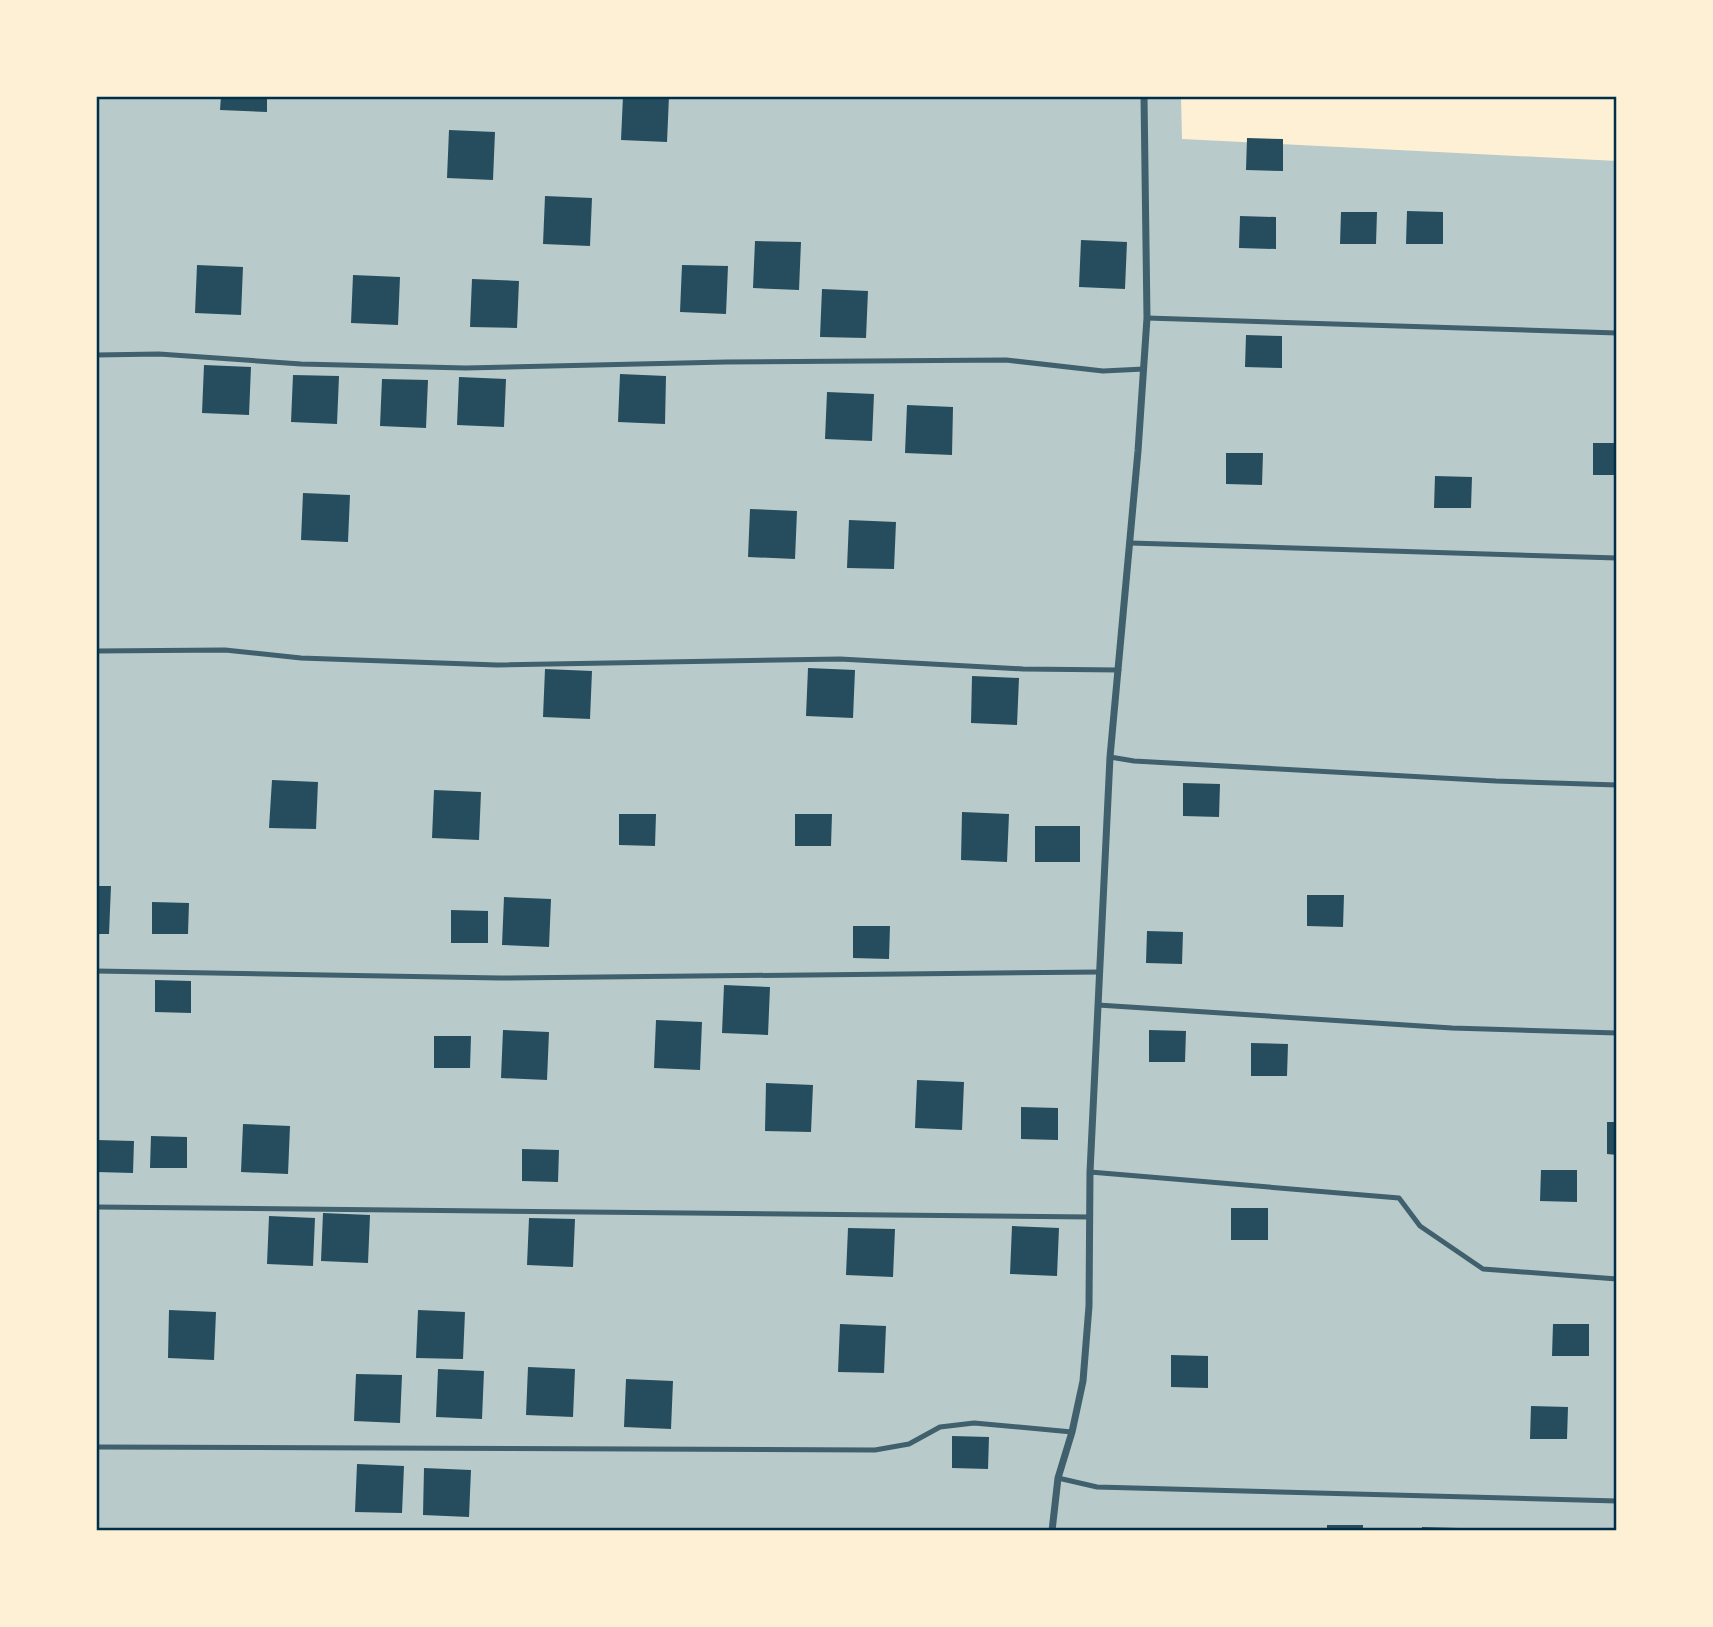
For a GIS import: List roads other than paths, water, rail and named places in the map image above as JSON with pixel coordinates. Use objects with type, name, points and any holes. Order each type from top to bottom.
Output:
[{"type":"street","points":[[1052,1531],[1058,1478],[1083,1381],[1089,1306],[1090,1172],[1110,757],[1139,451],[1147,318],[1144,96]]},
{"type":"lane","points":[[1147,318],[1617,333]]},
{"type":"lane","points":[[96,355],[159,354],[301,364],[466,368],[726,362],[1006,360],[1103,372],[1143,369]]},
{"type":"lane","points":[[1130,543],[1617,558]]},
{"type":"lane","points":[[96,651],[225,650],[301,658],[497,665],[840,659],[1023,669],[1119,670]]},
{"type":"lane","points":[[1110,757],[1134,761],[1496,781],[1617,785]]},
{"type":"lane","points":[[96,971],[500,978],[1100,972]]},
{"type":"lane","points":[[1098,1005],[1452,1028],[1617,1033]]},
{"type":"lane","points":[[1090,1172],[1399,1198],[1420,1226],[1483,1269],[1617,1279]]},
{"type":"lane","points":[[96,1207],[1090,1217]]},
{"type":"lane","points":[[96,1447],[875,1450],[909,1444],[940,1427],[974,1423],[1072,1432]]},
{"type":"lane","points":[[1058,1478],[1097,1487],[1617,1501]]}]
